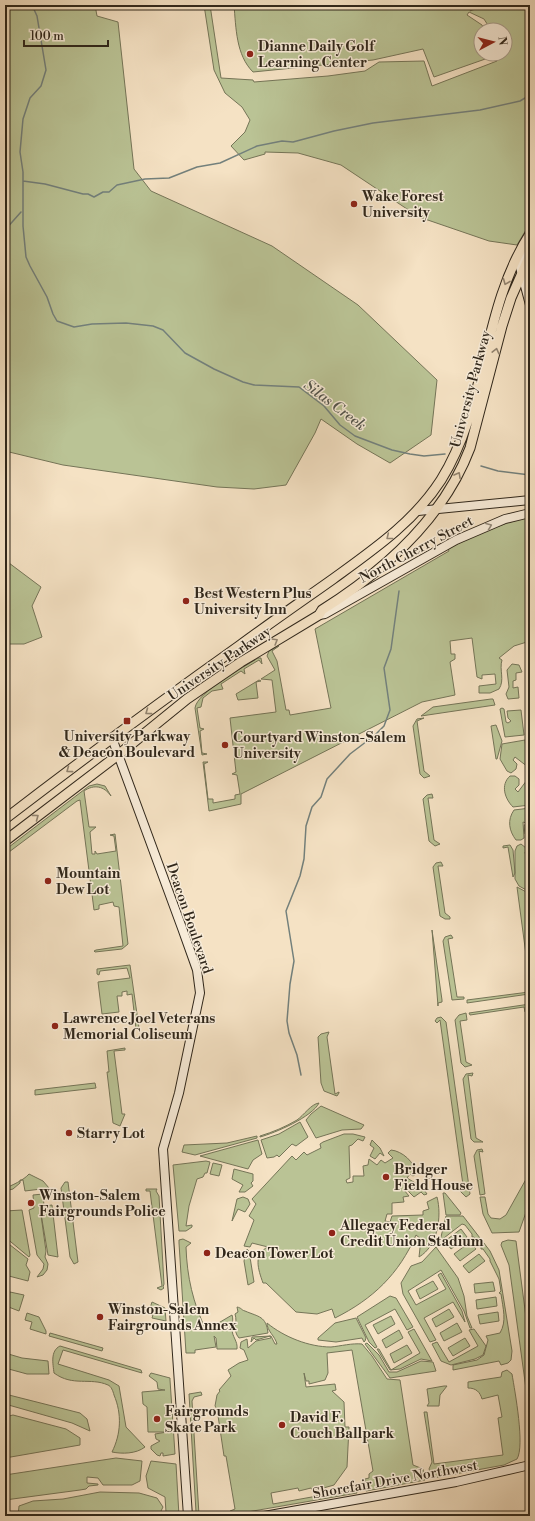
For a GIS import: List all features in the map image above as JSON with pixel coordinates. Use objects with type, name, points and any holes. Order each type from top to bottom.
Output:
[{"type":"main road","name":"University Parkway","points":[[5,819],[112,738],[368,554],[418,511],[439,482],[459,447],[471,412],[496,312],[514,264],[530,234]]},
{"type":"main road","name":"University Parkway","points":[[5,841],[118,756],[187,699],[241,662],[319,615],[322,610],[348,593],[376,570],[438,509],[462,467],[470,448],[502,326],[511,298],[530,256]]},
{"type":"street","points":[[530,243],[520,262],[530,305]]},
{"type":"street","points":[[530,256],[530,266]]},
{"type":"street","name":"North Cherry Street","points":[[418,511],[530,500]]},
{"type":"street","name":"North Cherry Street","points":[[319,615],[325,614],[462,537],[505,519],[530,512]]},
{"type":"street","name":"Deacon Boulevard","points":[[112,738],[185,935],[196,970],[200,993],[179,1093],[163,1149],[188,1516]]},
{"type":"street","name":"Shorefair Drive Northwest","points":[[264,1516],[456,1482],[530,1465]]},
{"type":"green space","points":[[5,5],[95,5],[97,16],[118,22],[134,169],[151,191],[272,246],[358,305],[437,380],[431,435],[390,463],[357,444],[321,419],[315,433],[286,485],[254,489],[217,487],[63,465],[5,451]]},
{"type":"green space","points":[[204,5],[210,5],[221,78],[253,80],[254,82],[328,76],[365,71],[379,62],[424,61],[432,86],[494,62],[513,62],[513,22],[486,22],[484,19],[469,12],[467,15],[478,22],[473,22],[473,62],[477,62],[434,77],[423,49],[373,60],[253,72],[243,58],[240,49],[236,32],[234,5],[474,5],[470,11],[486,5],[530,5],[530,223],[517,245],[489,241],[419,217],[341,165],[298,153],[265,152],[265,154],[244,160],[231,146],[245,132],[250,120],[242,107],[225,93],[214,70]]},
{"type":"green space","points":[[530,516],[530,641],[514,646],[499,658],[502,660],[502,682],[499,689],[490,693],[479,693],[479,686],[496,684],[495,674],[482,675],[482,679],[477,677],[472,638],[450,641],[451,654],[455,654],[455,659],[450,662],[455,695],[422,702],[241,794],[241,804],[209,811],[203,762],[208,762],[204,764],[208,799],[213,799],[213,803],[235,799],[235,795],[240,794],[237,775],[232,774],[236,772],[230,718],[276,712],[272,680],[261,679],[275,670],[267,656],[269,651],[279,646],[272,651],[277,661],[286,710],[289,710],[290,715],[331,708],[315,629],[449,551],[448,549],[488,530]]},
{"type":"green space","points":[[5,560],[41,587],[32,606],[42,637],[24,644],[5,644]]},
{"type":"green space","points":[[258,658],[261,658],[262,664],[259,660],[244,669],[245,674],[241,671],[221,684],[223,689],[212,691],[203,698],[201,707],[197,708],[200,728],[204,729],[200,731],[202,753],[207,754],[202,755],[195,708],[198,702],[212,688]]},
{"type":"green space","points":[[512,664],[519,665],[522,672],[516,673],[516,680],[513,681],[513,688],[518,687],[519,698],[508,699],[506,694],[509,687],[507,670]]},
{"type":"green space","points":[[259,680],[261,681],[256,682],[258,698],[238,700],[236,694]]},
{"type":"green space","points":[[493,699],[495,705],[421,716],[433,707]]},
{"type":"green space","points":[[500,709],[504,709],[506,722],[508,723],[511,721],[508,718],[507,711],[521,710],[524,735],[505,737]]},
{"type":"green space","points":[[424,718],[417,721],[424,771],[430,776],[424,778],[420,774],[413,726],[417,719]]},
{"type":"green space","points":[[496,725],[502,741],[497,759],[491,726]]},
{"type":"green space","points":[[525,740],[528,767],[515,757],[513,760],[517,764],[516,769],[511,773],[507,771],[500,759],[502,744]]},
{"type":"green space","points":[[510,776],[515,776],[519,779],[519,785],[515,789],[518,792],[530,776],[530,805],[513,807],[510,804],[504,788]]},
{"type":"green space","points":[[97,784],[105,786],[111,796],[99,787],[91,787],[84,791],[89,827],[96,827],[90,832],[92,854],[95,854],[95,851],[97,854],[116,851],[114,836],[110,835],[115,834],[128,944],[122,949],[95,952],[94,951],[96,950],[123,946],[119,907],[114,906],[113,902],[99,905],[99,909],[94,910],[80,800],[5,855],[5,850],[89,786]]},
{"type":"green space","points":[[432,794],[433,798],[428,798],[434,840],[440,844],[435,846],[429,841],[423,799],[427,795]]},
{"type":"green space","points":[[530,808],[530,834],[525,834],[524,826],[526,823],[523,822],[524,838],[521,840],[516,840],[510,829],[510,818],[514,810]]},
{"type":"green space","points":[[521,844],[526,848],[530,848],[530,851],[525,852],[526,857],[530,857],[530,892],[519,886],[515,879],[515,851],[517,846]]},
{"type":"green space","points":[[510,845],[513,850],[515,873],[513,877],[508,847],[503,848],[503,846]]},
{"type":"green space","points":[[441,862],[443,866],[438,866],[445,913],[450,917],[450,919],[445,919],[440,916],[433,867],[436,863]]},
{"type":"green space","points":[[517,887],[530,894],[530,969],[528,970]]},
{"type":"green space","points":[[432,930],[442,1000],[442,1002],[438,1003],[438,1006]]},
{"type":"green space","points":[[451,935],[453,938],[448,939],[457,997],[464,997],[464,999],[452,1000],[443,941],[445,937]]},
{"type":"green space","points":[[130,965],[139,1028],[136,1029],[132,994],[127,995],[127,991],[122,992],[122,996],[117,996],[119,1012],[102,1014],[98,982],[130,978],[127,968],[100,971],[99,975],[97,974],[97,969]]},
{"type":"green space","points":[[529,992],[529,994],[467,1003],[467,1000]]},
{"type":"green space","points":[[530,1004],[530,1011],[525,1012],[524,1007],[470,1015],[469,1013]]},
{"type":"green space","points":[[466,1013],[467,1020],[460,1021],[466,1062],[472,1065],[465,1067],[461,1063],[455,1020],[459,1015]]},
{"type":"green space","points":[[441,1017],[446,1022],[470,1194],[466,1197],[459,1190],[463,1185],[440,1020],[437,1023],[435,1021],[437,1018]]},
{"type":"green space","points":[[329,1032],[327,1037],[335,1094],[339,1092],[337,1096],[324,1091],[321,1083],[318,1037],[321,1034]]},
{"type":"green space","points":[[125,1048],[125,1050],[114,1051],[122,1114],[125,1114],[120,1126],[113,1123],[107,1072],[109,1072],[107,1051]]},
{"type":"green space","points":[[473,1073],[472,1076],[468,1075],[476,1138],[483,1142],[474,1142],[471,1139],[463,1079],[466,1074]]},
{"type":"green space","points":[[95,1083],[96,1088],[35,1095],[35,1090]]},
{"type":"green space","points":[[319,1103],[309,1114],[301,1119],[275,1132],[260,1137],[297,1120],[310,1108]]},
{"type":"green space","points":[[321,1106],[364,1125],[361,1129],[342,1130],[316,1138],[306,1120]]},
{"type":"green space","points":[[300,1122],[308,1137],[296,1146],[292,1144],[279,1157],[277,1155],[267,1158],[261,1140],[279,1134]]},
{"type":"green space","name":"Allegacy Federal Credit Union Stadium","points":[[344,1134],[353,1134],[365,1137],[363,1141],[358,1139],[349,1146],[350,1178],[346,1180],[347,1183],[353,1182],[353,1176],[364,1176],[363,1166],[368,1165],[369,1159],[377,1165],[381,1160],[385,1163],[393,1158],[388,1153],[391,1150],[399,1152],[411,1161],[415,1170],[416,1174],[413,1176],[410,1174],[407,1178],[422,1187],[427,1194],[424,1195],[421,1192],[414,1197],[406,1189],[409,1186],[408,1185],[404,1190],[409,1196],[403,1197],[404,1202],[392,1203],[392,1214],[387,1214],[385,1221],[390,1222],[392,1216],[423,1215],[423,1211],[429,1209],[427,1202],[437,1197],[439,1221],[437,1230],[431,1246],[419,1257],[421,1239],[416,1235],[402,1262],[393,1273],[373,1294],[349,1311],[335,1318],[332,1309],[317,1314],[296,1312],[266,1283],[263,1283],[258,1262],[260,1254],[268,1247],[252,1243],[250,1247],[244,1246],[254,1220],[249,1216],[256,1204],[252,1199],[292,1156],[296,1160],[304,1152],[307,1155],[321,1148],[320,1144],[323,1142]]},
{"type":"green space","points":[[257,1136],[257,1138],[195,1155],[182,1152],[184,1145],[227,1143]]},
{"type":"green space","points":[[258,1140],[262,1154],[253,1160],[248,1169],[200,1156]]},
{"type":"green space","points":[[372,1140],[380,1148],[384,1156],[380,1153],[375,1159],[370,1156],[374,1148],[370,1145]]},
{"type":"green space","points":[[482,1149],[483,1152],[479,1151],[485,1194],[480,1195],[474,1156],[477,1150]]},
{"type":"green space","points":[[206,1161],[210,1162],[207,1173],[205,1173],[203,1177],[197,1179],[189,1206],[186,1226],[192,1225],[192,1227],[186,1231],[179,1231],[173,1165]]},
{"type":"green space","points":[[213,1163],[222,1165],[219,1176],[210,1174]]},
{"type":"green space","points":[[234,1169],[253,1174],[253,1181],[251,1183],[253,1186],[245,1192],[239,1192],[243,1185],[232,1179]]},
{"type":"green space","points":[[530,1172],[530,1201],[519,1232],[492,1233],[483,1214],[480,1197],[485,1197],[488,1214],[491,1218],[500,1219],[506,1215]]},
{"type":"green space","points":[[29,1174],[43,1181],[49,1188],[25,1191],[22,1180]]},
{"type":"green space","points":[[20,1181],[20,1183],[13,1189],[5,1191],[5,1188]]},
{"type":"green space","points":[[65,1182],[68,1182],[78,1262],[74,1264],[70,1257],[61,1188]]},
{"type":"green space","points":[[146,1189],[157,1189],[156,1191],[159,1196],[164,1284],[164,1288],[161,1290],[157,1288],[162,1286],[150,1191],[146,1191]]},
{"type":"green space","points":[[443,1193],[445,1193],[461,1213],[460,1215],[446,1215]]},
{"type":"green space","points":[[43,1194],[44,1206],[52,1205],[58,1257],[48,1255],[40,1208],[46,1251],[45,1257],[48,1264],[47,1270],[43,1275],[37,1277],[43,1269],[44,1264],[37,1255],[29,1210],[34,1208],[33,1195]]},
{"type":"green space","points":[[243,1197],[248,1199],[250,1204],[245,1212],[238,1209],[232,1221],[237,1199]]},
{"type":"green space","points":[[22,1210],[30,1255],[29,1257],[5,1237],[5,1211]]},
{"type":"green space","points":[[446,1216],[463,1216],[490,1251],[499,1270],[512,1351],[511,1360],[508,1363],[501,1365],[499,1361],[453,1370],[453,1365],[477,1360],[484,1355],[488,1340],[486,1336],[500,1333],[504,1315],[501,1294],[499,1293],[501,1291],[499,1279],[490,1259],[483,1249],[481,1249],[481,1246],[474,1237],[472,1237],[472,1234],[465,1225],[462,1224],[440,1241]]},
{"type":"green space","points":[[461,1229],[467,1237],[451,1249],[445,1241]]},
{"type":"green space","points":[[183,1239],[191,1243],[186,1247],[189,1279],[194,1300],[206,1330],[208,1326],[210,1328],[232,1315],[232,1332],[237,1344],[237,1349],[217,1349],[216,1338],[214,1336],[216,1347],[195,1350],[195,1353],[186,1353],[179,1243],[179,1240]]},
{"type":"green space","points":[[508,1240],[516,1241],[530,1348],[530,1418],[509,1265],[501,1245],[502,1242]]},
{"type":"green space","points":[[5,1241],[28,1259],[26,1265],[30,1272],[28,1281],[5,1275]]},
{"type":"green space","points":[[470,1242],[476,1249],[460,1261],[454,1254]]},
{"type":"green space","points":[[436,1247],[458,1278],[464,1296],[467,1316],[472,1328],[470,1328],[464,1311],[441,1270],[408,1291],[416,1305],[446,1289],[438,1275],[441,1273],[462,1311],[465,1322],[453,1302],[424,1318],[436,1340],[430,1342],[403,1294],[401,1283],[411,1266],[422,1262]]},
{"type":"green space","points":[[247,1249],[249,1251],[254,1282],[248,1285],[244,1261]]},
{"type":"green space","points":[[479,1254],[485,1261],[469,1273],[463,1266]]},
{"type":"green space","points":[[433,1281],[438,1289],[420,1299],[416,1290]]},
{"type":"green space","points":[[493,1282],[495,1291],[475,1293],[474,1284]]},
{"type":"green space","points":[[10,1292],[24,1295],[19,1311],[6,1306]]},
{"type":"green space","points":[[390,1296],[396,1298],[413,1327],[407,1330],[395,1309],[365,1325],[377,1347],[375,1348],[369,1342],[357,1317]]},
{"type":"green space","points":[[496,1297],[497,1306],[477,1309],[476,1300]]},
{"type":"green space","points":[[152,1302],[165,1308],[166,1321],[152,1318],[153,1315],[148,1314]]},
{"type":"green space","points":[[237,1307],[264,1320],[268,1333],[239,1338],[235,1329],[235,1314],[238,1312]]},
{"type":"green space","points":[[449,1309],[454,1317],[436,1327],[432,1319]]},
{"type":"green space","points":[[498,1312],[499,1321],[480,1324],[478,1315]]},
{"type":"green space","points":[[27,1313],[39,1317],[46,1334],[30,1329],[32,1322],[25,1320]]},
{"type":"green space","points":[[391,1316],[395,1324],[378,1334],[373,1325]]},
{"type":"green space","points":[[356,1318],[366,1338],[364,1342],[362,1338],[336,1342],[318,1340],[318,1338],[335,1323]]},
{"type":"green space","name":"David F. Couch Ballpark","points":[[267,1323],[289,1337],[323,1347],[362,1344],[387,1379],[400,1380],[413,1465],[423,1469],[425,1480],[366,1491],[365,1479],[369,1478],[369,1474],[373,1471],[352,1350],[327,1353],[328,1373],[325,1380],[309,1384],[309,1381],[306,1381],[304,1373],[306,1387],[335,1384],[336,1390],[332,1391],[344,1402],[345,1427],[349,1427],[347,1467],[334,1485],[313,1491],[311,1488],[299,1491],[298,1488],[271,1493],[273,1504],[356,1489],[357,1493],[230,1515],[230,1511],[235,1509],[226,1456],[224,1456],[217,1409],[215,1406],[217,1395],[220,1391],[219,1390],[231,1376],[228,1370],[239,1363],[248,1360],[244,1350],[240,1348],[241,1342],[247,1339],[248,1348],[256,1341],[271,1338],[271,1336],[275,1344],[277,1344],[275,1338],[268,1329]]},
{"type":"green space","points":[[457,1323],[462,1332],[444,1341],[440,1333]]},
{"type":"green space","points":[[414,1329],[432,1361],[421,1359],[400,1369],[391,1370],[420,1353],[408,1332]]},
{"type":"green space","points":[[474,1329],[486,1346],[483,1355],[475,1359],[451,1365],[441,1361],[432,1344],[437,1342],[449,1362],[478,1346],[469,1330]]},
{"type":"green space","points":[[399,1330],[403,1338],[386,1348],[382,1340]]},
{"type":"green space","points":[[50,1333],[103,1348],[102,1351],[49,1336]]},
{"type":"green space","points":[[270,1336],[256,1340],[254,1338],[251,1342],[252,1337]]},
{"type":"green space","points":[[465,1338],[470,1346],[453,1356],[448,1348]]},
{"type":"green space","points":[[367,1343],[379,1355],[389,1372],[397,1372],[421,1361],[433,1362],[436,1371],[390,1378],[365,1344]]},
{"type":"green space","points":[[407,1345],[412,1353],[394,1363],[390,1354]]},
{"type":"green space","points":[[60,1346],[141,1370],[142,1373],[63,1350],[58,1364],[109,1380],[119,1386],[126,1427],[145,1447],[129,1453],[112,1452],[119,1431],[119,1417],[117,1402],[112,1389],[101,1383],[68,1380],[54,1373],[53,1354]]},
{"type":"green space","points":[[377,1349],[379,1349],[390,1370]]},
{"type":"green space","points":[[5,1353],[22,1358],[48,1361],[49,1374],[27,1374],[5,1368]]},
{"type":"green space","points":[[507,1370],[512,1374],[519,1418],[520,1443],[517,1459],[504,1465],[433,1478],[429,1469],[432,1462],[424,1412],[427,1412],[434,1464],[503,1455],[498,1418],[502,1417],[498,1395],[482,1399],[477,1391],[468,1388],[468,1382],[501,1377],[502,1372]]},
{"type":"green space","points":[[151,1373],[170,1378],[175,1454],[163,1456],[163,1453],[161,1453],[160,1456],[151,1449],[151,1446],[160,1441],[156,1439],[155,1434],[167,1432],[148,1432],[147,1407],[143,1404],[142,1392],[165,1390],[158,1389],[157,1382],[149,1376]]},
{"type":"green space","points":[[447,1386],[440,1395],[439,1406],[427,1406],[429,1403],[427,1389]]},
{"type":"green space","points":[[201,1392],[202,1395],[194,1397],[192,1401],[199,1515],[205,1516],[197,1516],[189,1394]]},
{"type":"green space","points":[[5,1394],[80,1413],[87,1419],[90,1431],[72,1423],[5,1404]]},
{"type":"green space","points":[[13,1415],[66,1429],[80,1438],[80,1445],[5,1458],[5,1417]]},
{"type":"green space","points":[[116,1458],[142,1461],[140,1481],[132,1485],[103,1485],[98,1478],[87,1477],[87,1483],[98,1485],[89,1486],[86,1489],[80,1490],[5,1500],[5,1475]]},
{"type":"green space","points":[[151,1461],[176,1464],[179,1516],[161,1516],[166,1512],[165,1497],[148,1488],[146,1476]]},
{"type":"green space","points":[[100,1492],[139,1493],[157,1498],[163,1507],[157,1516],[18,1516],[19,1506],[33,1501],[63,1499]]},
{"type":"waterway","name":"Silas Creek","points":[[32,5],[37,16],[46,70],[41,86],[30,98],[23,119],[20,152],[23,172],[23,226],[26,257],[47,297],[57,321],[74,327],[92,324],[126,323],[153,326],[163,330],[185,353],[214,369],[243,382],[254,385],[299,387],[324,406],[340,425],[355,436],[392,450],[410,454],[424,456],[445,454]]},
{"type":"waterway","points":[[23,181],[45,184],[88,194],[94,197],[103,192],[109,192],[117,185],[145,179],[169,178],[197,167],[220,163],[257,146],[282,141],[293,142],[334,131],[373,123],[480,110],[520,101],[530,95]]},
{"type":"waterway","points":[[5,230],[21,212]]},
{"type":"waterway","name":"Silas Creek","points":[[481,466],[498,471],[530,475]]},
{"type":"waterway","points":[[301,1075],[287,1021],[290,984],[294,961],[286,911],[300,876],[304,859],[306,826],[312,807],[321,797],[327,779],[350,754],[375,735],[384,726],[390,710],[384,668],[391,649],[399,591]]},
{"type":"place","name":"Dianne Daily Golf Learning Center","points":[[250,54]]},
{"type":"place","name":"Wake Forest University","points":[[354,204]]},
{"type":"place","name":"Best Western Plus University Inn","points":[[186,601]]},
{"type":"place","name":"University Parkway & Deacon Boulevard","points":[[127,721]]},
{"type":"place","name":"Courtyard Winston-Salem University","points":[[225,745]]},
{"type":"place","name":"Mountain Dew Lot","points":[[48,881]]},
{"type":"place","name":"Lawrence Joel Veterans Memorial Coliseum","points":[[55,1026]]},
{"type":"place","name":"Starry Lot","points":[[69,1133]]},
{"type":"place","name":"Bridger Field House","points":[[386,1177]]},
{"type":"place","name":"Winston-Salem Fairgrounds Police","points":[[31,1203]]},
{"type":"place","name":"Allegacy Federal Credit Union Stadium","points":[[332,1233]]},
{"type":"place","name":"Deacon Tower Lot","points":[[207,1253]]},
{"type":"place","name":"Winston-Salem Fairgrounds Annex","points":[[100,1317]]},
{"type":"place","name":"Fairgrounds Skate Park","points":[[157,1419]]},
{"type":"place","name":"David F. Couch Ballpark","points":[[282,1425]]}]
